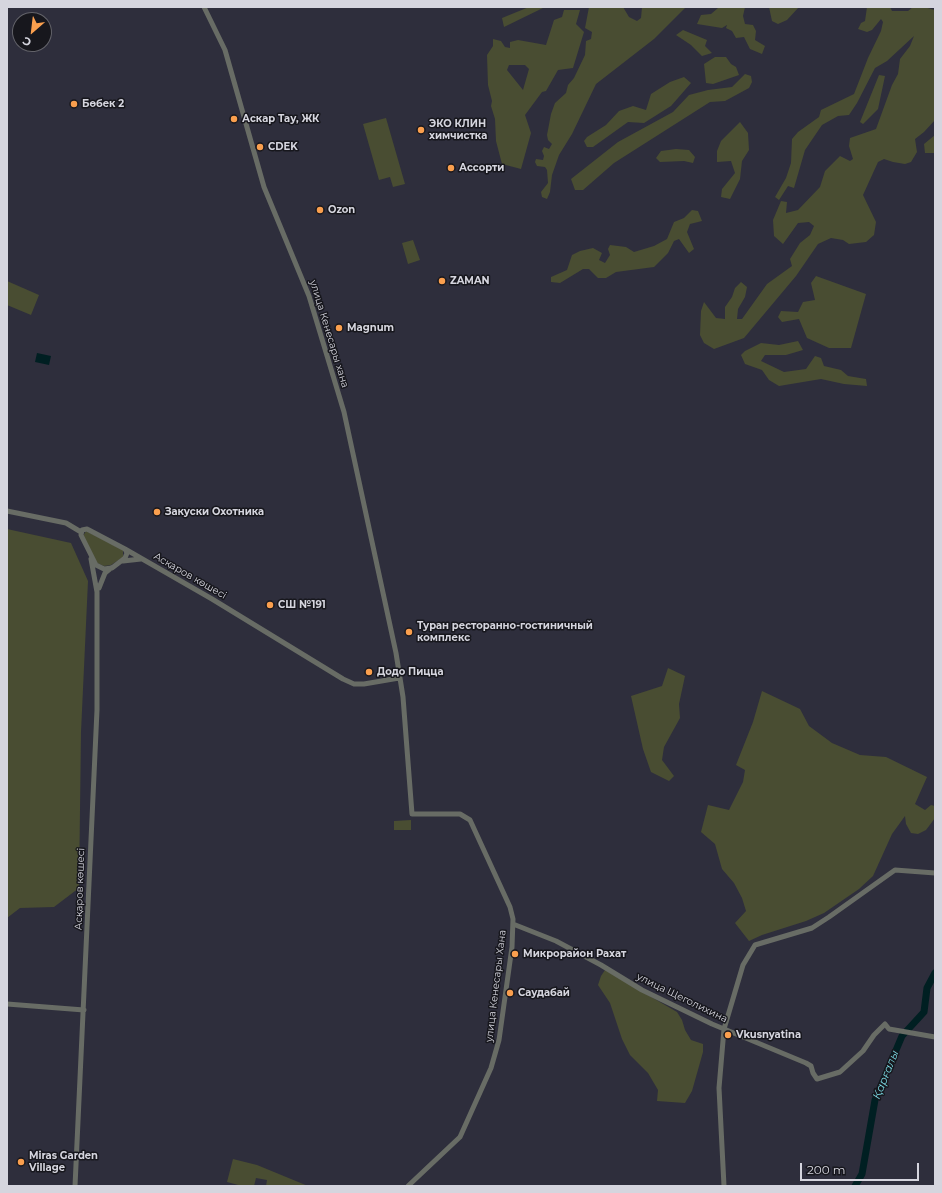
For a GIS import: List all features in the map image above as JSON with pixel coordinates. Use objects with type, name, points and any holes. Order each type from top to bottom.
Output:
[{"type":"street","name":"улица Кенесары хана","points":[[204,7],[225,50],[264,187],[308,296],[344,412],[396,653],[399,678]]},
{"type":"street","points":[[7,511],[66,523],[81,532],[91,559],[97,592]]},
{"type":"street","name":"Асқаров көшесі","points":[[81,532],[86,529],[125,549],[212,599],[343,679],[354,684],[364,684],[399,678]]},
{"type":"street","points":[[97,592],[100,580],[105,573],[125,558],[127,553],[125,549]]},
{"type":"street","points":[[91,559],[96,565],[104,568],[112,568],[119,562],[127,559],[143,560]]},
{"type":"street","name":"Асқаров көшесі","points":[[75,1186],[97,710],[97,592]]},
{"type":"street","name":"улица Кенесары Хана","points":[[399,678],[403,697],[412,814],[460,814],[464,815],[470,820],[510,908],[513,924],[499,1040],[491,1068],[460,1137],[408,1186]]},
{"type":"street","points":[[724,1186],[719,1088],[724,1029],[743,965],[755,945],[812,928],[895,870],[935,873]]},
{"type":"street","name":"улица Щеголихина","points":[[513,924],[556,941],[601,965],[642,990],[724,1029],[806,1063],[811,1066],[812,1073],[817,1079],[840,1072],[863,1051],[874,1035],[885,1024],[889,1029],[935,1037]]},
{"type":"street","points":[[7,1004],[84,1010]]},
{"type":"shaded area","points":[[529,7],[545,7],[504,27],[502,18]]},
{"type":"shaded area","points":[[589,7],[623,7],[629,17],[637,21],[641,18],[642,7],[686,7],[654,39],[596,84],[572,134],[559,155],[552,175],[550,192],[547,199],[542,197],[541,192],[548,183],[547,170],[545,167],[537,166],[535,162],[536,159],[543,160],[544,156],[542,151],[544,147],[549,149],[552,144],[548,140],[547,135],[551,114],[555,103],[566,93],[568,85],[574,78],[585,55],[586,41],[591,39],[592,32],[585,28]]},
{"type":"shaded area","points":[[745,7],[743,16],[745,24],[753,25],[756,31],[755,40],[765,46],[762,54],[750,49],[744,37],[736,38],[732,31],[726,28],[727,25],[722,28],[697,24],[701,15],[711,14],[718,8]]},
{"type":"shaded area","points":[[769,7],[799,7],[787,20],[778,24],[772,21]]},
{"type":"shaded area","points":[[867,7],[890,7],[892,11],[908,11],[913,7],[924,7],[935,10],[935,120],[915,139],[917,152],[911,162],[905,164],[884,159],[878,162],[863,195],[876,222],[874,235],[866,242],[849,244],[843,240],[831,238],[818,244],[796,276],[744,338],[714,349],[704,343],[700,335],[701,311],[704,302],[716,318],[725,319],[725,307],[732,297],[735,288],[741,282],[747,287],[745,297],[738,309],[737,319],[742,319],[767,284],[792,266],[790,259],[800,243],[810,235],[814,226],[809,222],[798,223],[783,244],[774,236],[773,220],[781,201],[787,202],[786,213],[798,210],[820,187],[825,171],[840,156],[850,161],[853,159],[849,146],[850,138],[876,129],[892,85],[898,74],[900,59],[910,46],[914,36],[887,61],[875,68],[849,115],[838,116],[822,125],[805,150],[794,188],[788,186],[779,200],[775,197],[786,178],[791,163],[792,139],[798,132],[819,117],[821,110],[854,94],[868,58],[881,31],[883,22],[881,19],[872,30],[867,32],[858,29],[861,23],[865,21]]},
{"type":"shaded area","points":[[564,10],[580,10],[576,24],[584,32],[573,68],[558,70],[546,91],[542,92],[525,115],[531,133],[521,169],[502,164],[496,141],[495,119],[491,106],[492,101],[488,85],[487,55],[493,46],[493,39],[501,41],[505,47],[510,48],[510,42],[518,40],[546,45],[554,20],[562,17]],"holes":[[[509,65],[525,65],[529,69],[523,90],[507,70]]]},
{"type":"shaded area","points":[[683,30],[707,40],[705,46],[712,53],[702,56],[691,45],[676,35]]},
{"type":"shaded area","points":[[715,57],[726,57],[731,64],[736,67],[739,75],[713,84],[706,83],[704,64]]},
{"type":"shaded area","points":[[745,74],[751,76],[752,82],[749,88],[725,101],[710,102],[614,163],[583,190],[575,190],[571,179],[618,142],[673,112],[689,95],[708,90],[732,87]]},
{"type":"shaded area","points":[[879,75],[885,76],[878,109],[863,124],[860,122]]},
{"type":"shaded area","points":[[684,77],[691,83],[671,106],[644,123],[628,122],[593,147],[587,147],[584,141],[587,137],[606,125],[619,111],[633,106],[646,110],[651,94],[670,82]]},
{"type":"shaded area","points":[[386,118],[405,184],[393,187],[390,177],[379,180],[363,124]]},
{"type":"shaded area","points":[[740,122],[748,133],[749,150],[742,161],[740,179],[730,199],[721,197],[722,189],[735,173],[731,161],[717,162],[717,151],[721,141]]},
{"type":"shaded area","points":[[935,135],[935,153],[925,153],[924,144]]},
{"type":"shaded area","points":[[676,149],[689,150],[695,157],[693,163],[684,161],[660,162],[656,158],[661,151]]},
{"type":"shaded area","points":[[692,210],[698,211],[702,221],[690,224],[687,232],[694,249],[689,253],[679,239],[674,241],[668,253],[654,267],[616,272],[606,278],[598,278],[589,269],[583,269],[560,283],[551,282],[551,277],[567,270],[572,255],[580,251],[593,248],[602,253],[599,260],[605,263],[610,255],[608,249],[610,245],[626,247],[634,252],[654,246],[667,239],[674,222],[684,218]]},
{"type":"shaded area","points":[[413,240],[420,260],[408,264],[402,243]]},
{"type":"shaded area","points":[[816,276],[866,294],[851,348],[829,348],[807,338],[799,319],[782,322],[778,317],[781,311],[798,312],[803,302],[815,300],[811,283]]},
{"type":"shaded area","points":[[7,281],[39,295],[31,315],[7,305]]},
{"type":"shaded area","points":[[798,341],[803,350],[786,355],[765,355],[761,361],[784,372],[806,369],[815,356],[821,358],[824,366],[841,370],[848,376],[866,379],[867,386],[844,384],[821,379],[779,386],[769,380],[762,370],[745,364],[741,355],[745,351],[761,343],[779,345]]},
{"type":"shaded area","points":[[37,353],[51,356],[49,365],[35,362]]},
{"type":"shaded area","points":[[7,529],[71,543],[88,581],[81,732],[79,888],[54,907],[20,908],[7,918]]},
{"type":"shaded area","points":[[86,531],[123,550],[123,557],[111,565],[104,566],[97,563],[83,536]]},
{"type":"shaded area","points":[[668,668],[685,676],[679,704],[680,718],[664,747],[662,760],[674,776],[669,781],[651,772],[643,749],[631,696],[662,686]]},
{"type":"shaded area","points":[[762,691],[800,709],[809,726],[832,743],[860,755],[886,757],[927,777],[915,804],[925,810],[931,805],[935,806],[935,818],[926,830],[918,834],[911,833],[906,824],[905,816],[892,834],[873,876],[859,889],[824,913],[749,941],[735,923],[746,911],[742,898],[734,883],[722,869],[715,844],[701,832],[708,805],[729,810],[743,782],[745,770],[736,765],[753,722]]},
{"type":"shaded area","points":[[411,820],[411,830],[394,830],[394,821]]},
{"type":"shaded area","points":[[605,970],[677,1012],[691,1040],[703,1044],[703,1052],[692,1091],[685,1103],[657,1101],[658,1090],[648,1073],[630,1055],[622,1039],[610,1003],[598,985]]},
{"type":"shaded area","points":[[233,1159],[257,1165],[308,1186],[266,1186],[267,1180],[256,1178],[254,1186],[242,1186],[227,1182]]},
{"type":"waterway","name":"Қарғалы","points":[[855,1186],[862,1174],[875,1100],[902,1036],[924,1012],[927,988],[935,973]]},
{"type":"place","name":"Бөбек 2","points":[[74,104]]},
{"type":"place","name":"Аскар Тау, ЖК","points":[[234,119]]},
{"type":"place","name":"ЭКО КЛИН химчистка","points":[[421,130]]},
{"type":"place","name":"CDEK","points":[[260,147]]},
{"type":"place","name":"Ассорти","points":[[451,168]]},
{"type":"place","name":"Ozon","points":[[320,210]]},
{"type":"place","name":"ZAMAN","points":[[442,281]]},
{"type":"place","name":"Magnum","points":[[339,328]]},
{"type":"place","name":"Закуски Охотника","points":[[157,512]]},
{"type":"place","name":"СШ №191","points":[[270,605]]},
{"type":"place","name":"Туран ресторанно-гостиничный комплекс","points":[[409,632]]},
{"type":"place","name":"Додо Пицца","points":[[369,672]]},
{"type":"place","name":"Микрорайон Рахат","points":[[515,954]]},
{"type":"place","name":"Саудабай","points":[[510,993]]},
{"type":"place","name":"Vkusnyatina","points":[[728,1035]]},
{"type":"place","name":"Miras Garden Village","points":[[21,1162]]}]
